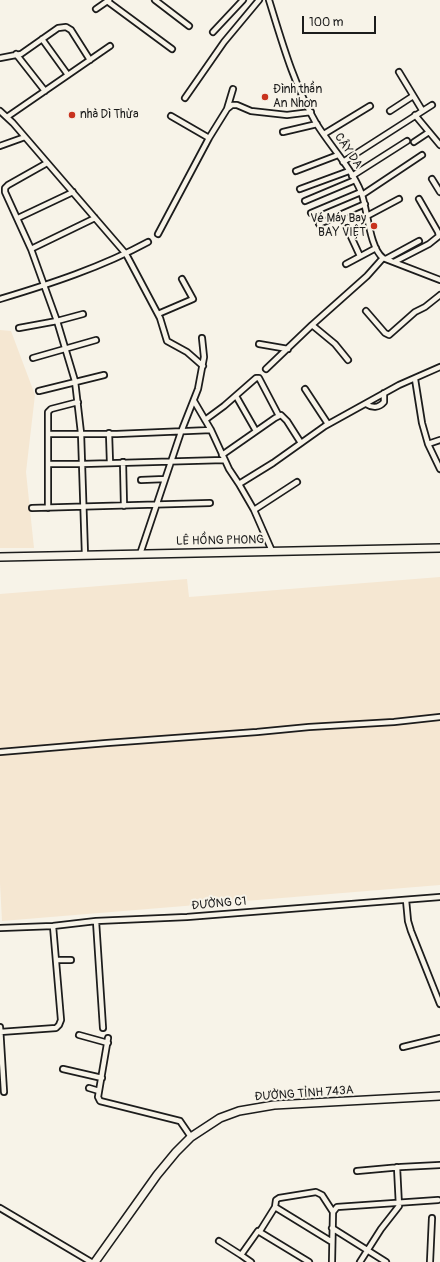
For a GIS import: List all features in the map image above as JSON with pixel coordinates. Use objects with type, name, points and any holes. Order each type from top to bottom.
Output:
[{"type":"main road","name":"LÊ HỒNG PHONG","points":[[0,557],[440,548]]},
{"type":"main road","name":"ĐƯỜNG TỈNH 743A","points":[[95,1262],[166,1164],[191,1138],[220,1118],[239,1110],[274,1104],[440,1096]]},
{"type":"street","points":[[155,0],[189,26]]},
{"type":"street","points":[[213,32],[243,0]]},
{"type":"street","points":[[185,98],[224,42],[259,0]]},
{"type":"street","name":"CÂY DA","points":[[269,0],[291,67],[317,124],[354,178],[365,204],[378,254],[384,259]]},
{"type":"street","points":[[96,9],[108,1],[172,49]]},
{"type":"street","points":[[0,58],[21,54],[58,28],[66,26],[71,30],[90,60]]},
{"type":"street","points":[[42,39],[68,75]]},
{"type":"street","points":[[7,117],[110,46]]},
{"type":"street","points":[[16,54],[45,91]]},
{"type":"street","points":[[399,72],[422,110]]},
{"type":"street","points":[[158,234],[209,138],[227,109],[233,89]]},
{"type":"street","points":[[390,111],[413,96]]},
{"type":"street","points":[[343,162],[432,104]]},
{"type":"street","points":[[227,109],[232,105],[237,105],[251,111],[287,114],[311,112]]},
{"type":"street","points":[[324,134],[370,106]]},
{"type":"street","points":[[0,110],[126,254],[158,314],[167,341],[187,352],[203,366]]},
{"type":"street","points":[[415,115],[440,145]]},
{"type":"street","points":[[171,116],[209,138]]},
{"type":"street","points":[[283,132],[317,124]]},
{"type":"street","points":[[414,142],[429,132]]},
{"type":"street","points":[[0,146],[25,137]]},
{"type":"street","points":[[305,200],[354,178],[407,141]]},
{"type":"street","points":[[296,171],[338,155]]},
{"type":"street","points":[[311,213],[361,193],[422,155]]},
{"type":"street","points":[[47,163],[5,188],[5,192],[31,249],[75,381],[81,433],[85,555]]},
{"type":"street","points":[[300,189],[349,171]]},
{"type":"street","points":[[432,179],[440,192]]},
{"type":"street","points":[[18,218],[73,192]]},
{"type":"street","points":[[367,216],[399,199]]},
{"type":"street","points":[[394,262],[429,244],[439,236],[419,199]]},
{"type":"street","points":[[319,224],[365,204]]},
{"type":"street","points":[[31,249],[95,218]]},
{"type":"street","points":[[347,228],[360,256]]},
{"type":"street","points":[[266,369],[384,259],[419,241]]},
{"type":"street","points":[[0,299],[44,286],[126,254],[148,242]]},
{"type":"street","points":[[346,264],[376,248]]},
{"type":"street","points":[[384,259],[440,280]]},
{"type":"street","points":[[158,314],[193,299],[182,279]]},
{"type":"street","points":[[366,311],[385,333],[389,335],[415,312],[425,307],[440,294]]},
{"type":"street","points":[[19,328],[82,314]]},
{"type":"street","points":[[312,325],[335,344],[348,360]]},
{"type":"street","points":[[140,554],[181,432],[200,382],[204,357],[202,338]]},
{"type":"street","points":[[33,358],[96,340]]},
{"type":"street","points":[[259,344],[288,349]]},
{"type":"street","points":[[240,484],[328,424],[384,393],[440,367]]},
{"type":"street","points":[[39,391],[104,375]]},
{"type":"street","points":[[205,420],[256,378],[259,378],[279,416]]},
{"type":"street","points":[[415,379],[422,423],[428,444],[440,469]]},
{"type":"street","points":[[305,389],[328,424]]},
{"type":"street","points":[[366,404],[372,407],[382,405],[384,402],[384,393]]},
{"type":"street","points":[[236,396],[256,431]]},
{"type":"street","points":[[194,401],[211,430],[223,457],[254,510],[272,551]]},
{"type":"street","points":[[48,508],[48,414],[49,411],[78,402]]},
{"type":"street","points":[[48,464],[171,461],[223,457],[256,431],[279,416],[286,418],[301,443]]},
{"type":"street","points":[[48,434],[181,432],[211,430]]},
{"type":"street","points":[[109,433],[110,463]]},
{"type":"street","points":[[428,444],[440,440]]},
{"type":"street","points":[[123,462],[124,506]]},
{"type":"street","points":[[140,480],[165,479]]},
{"type":"street","points":[[254,510],[297,482]]},
{"type":"street","points":[[32,508],[210,503]]},
{"type":"street","points":[[0,752],[257,732],[309,726],[394,722],[440,717]]},
{"type":"street","name":"ĐƯỜNG C1","points":[[0,928],[53,926],[96,921],[187,917],[440,897]]},
{"type":"street","points":[[406,900],[408,921],[411,931],[440,1004]]},
{"type":"street","points":[[96,921],[103,1028]]},
{"type":"street","points":[[0,1032],[56,1028],[59,1025],[61,1020],[53,926]]},
{"type":"street","points":[[56,960],[71,960]]},
{"type":"street","points":[[0,1027],[4,1092]]},
{"type":"street","points":[[79,1035],[108,1041],[98,1097],[100,1101],[180,1121],[191,1138]]},
{"type":"street","points":[[403,1046],[440,1038]]},
{"type":"street","points":[[63,1069],[102,1078]]},
{"type":"street","points":[[90,1088],[99,1091]]},
{"type":"street","points":[[357,1171],[440,1165]]},
{"type":"street","points":[[360,1262],[387,1220],[398,1207],[397,1167]]},
{"type":"street","points":[[241,1255],[258,1231],[260,1232],[275,1207],[276,1200],[279,1198],[316,1192],[322,1195],[333,1212]]},
{"type":"street","points":[[332,1262],[333,1212],[337,1207],[438,1200]]},
{"type":"street","points":[[275,1207],[332,1242]]},
{"type":"street","points":[[0,1208],[91,1262]]},
{"type":"street","points":[[430,1262],[432,1218]]},
{"type":"street","points":[[332,1228],[386,1262]]},
{"type":"street","points":[[260,1232],[309,1262]]},
{"type":"street","points":[[219,1241],[251,1262]]},
{"type":"shaded area","points":[[0,330],[11,331],[35,395],[26,472],[34,548],[0,548]]},
{"type":"shaded area","points":[[440,577],[440,885],[2,921],[0,883],[0,594],[187,579],[189,597]]},
{"type":"place","name":"Đình thần An Nhơn","points":[[265,97]]},
{"type":"place","name":"nhà Dì Thừa","points":[[72,115]]},
{"type":"place","name":"Vé Máy Bay BAY VIỆT","points":[[374,226]]}]
